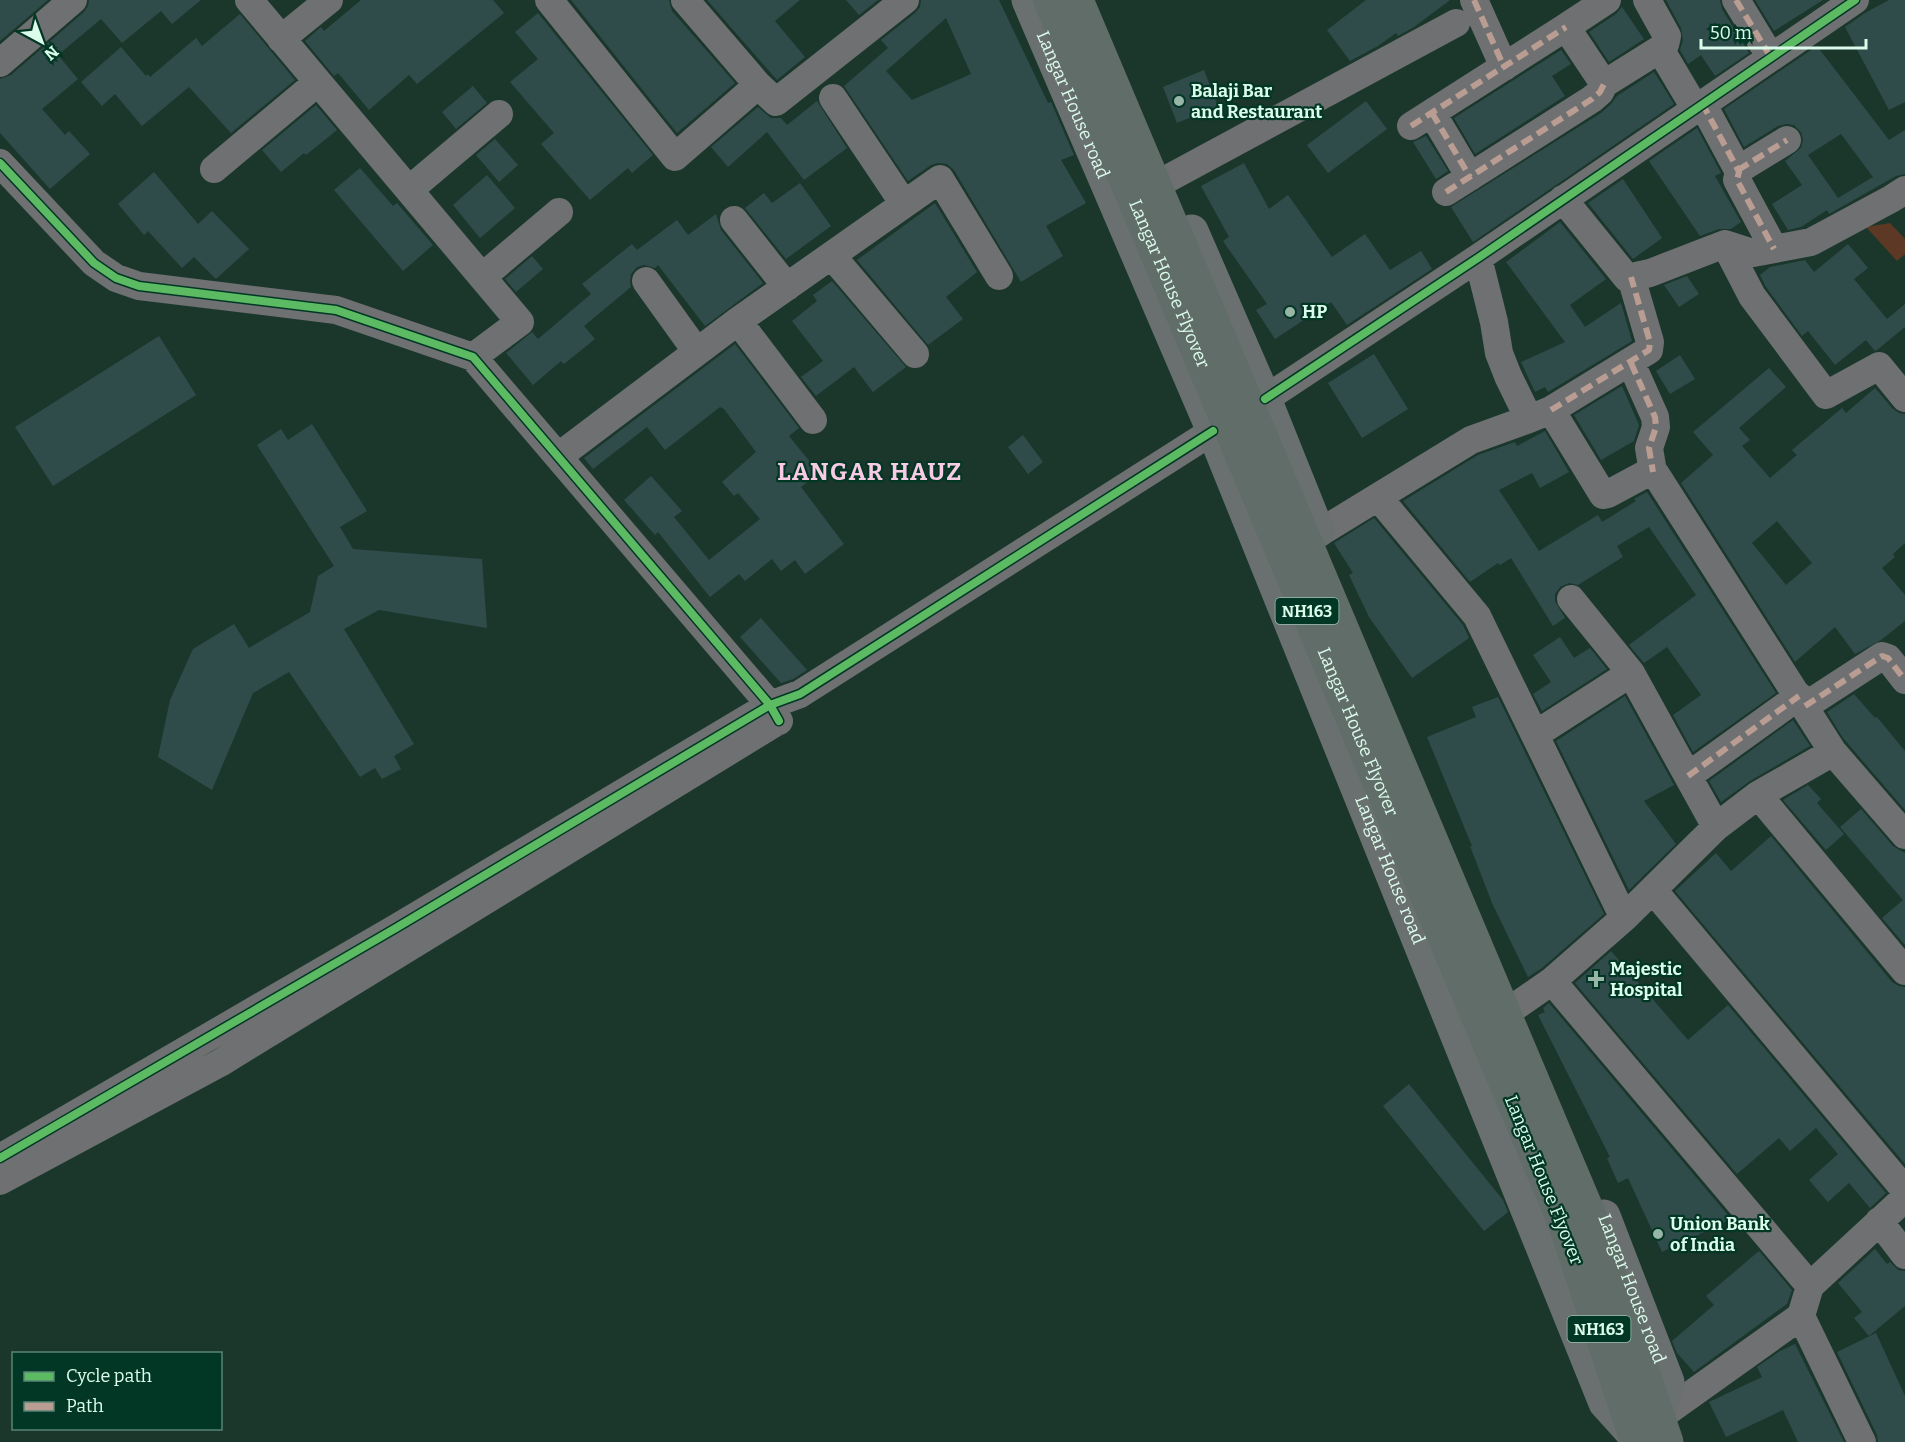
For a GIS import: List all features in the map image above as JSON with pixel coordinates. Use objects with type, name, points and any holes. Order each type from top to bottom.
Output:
[{"type":"highway","name":"Langar House Flyover","points":[[1050,0],[1576,1217]]},
{"type":"highway","name":"Langar House Flyover","points":[[1077,0],[1576,1217],[1649,1434]]},
{"type":"main road","name":"Langar House road","points":[[1028,0],[1213,431],[1605,1403],[1649,1434],[1668,1382],[1622,1259],[1265,399],[1093,0]]},
{"type":"main road","points":[[1128,231],[1174,191]]},
{"type":"main road","points":[[1274,581],[1324,545]]},
{"type":"street","points":[[0,63],[73,0]]},
{"type":"street","points":[[249,0],[520,322],[472,357]]},
{"type":"street","points":[[281,39],[329,0]]},
{"type":"street","points":[[550,0],[675,157],[758,85]]},
{"type":"street","points":[[685,0],[758,85],[776,102],[905,0]]},
{"type":"street","points":[[1474,0],[1504,67]]},
{"type":"street","points":[[1470,177],[1422,120],[1607,0]]},
{"type":"street","points":[[1446,192],[1592,99],[1600,92],[1604,84],[1660,50],[1665,45],[1667,36],[1647,0]]},
{"type":"street","points":[[1736,0],[1770,56]]},
{"type":"street","points":[[1265,399],[1478,258],[1855,0]]},
{"type":"street","points":[[1174,191],[1456,23]]},
{"type":"street","points":[[1566,27],[1604,84]]},
{"type":"street","points":[[1660,50],[1699,106],[1738,170],[1737,180],[1774,249]]},
{"type":"street","points":[[214,170],[318,82]]},
{"type":"street","points":[[833,98],[904,204]]},
{"type":"street","points":[[409,190],[499,114]]},
{"type":"street","points":[[1738,170],[1787,140]]},
{"type":"street","points":[[0,163],[94,263],[116,278],[139,286],[336,310],[472,357],[559,456],[774,713]]},
{"type":"street","points":[[559,456],[738,321],[940,179],[999,276]]},
{"type":"street","points":[[1563,199],[1627,278],[1650,273],[1725,244],[1752,253],[1811,242],[1900,201]]},
{"type":"street","points":[[482,277],[559,212]]},
{"type":"street","points":[[734,220],[787,287]]},
{"type":"street","points":[[1725,244],[1752,296],[1826,395],[1879,366],[1905,398]]},
{"type":"street","points":[[832,256],[915,354]]},
{"type":"street","points":[[1478,258],[1494,322],[1499,353],[1508,376],[1603,495],[1648,472],[1653,472]]},
{"type":"street","points":[[1324,545],[1378,497],[1471,440],[1540,415],[1647,353],[1651,346],[1631,277]]},
{"type":"street","points":[[646,281],[697,352]]},
{"type":"street","points":[[738,321],[813,420]]},
{"type":"street","points":[[1631,363],[1655,417],[1656,427],[1649,448],[1653,472],[1833,752],[1905,835]]},
{"type":"street","points":[[0,1181],[220,1063],[774,713],[800,694],[1213,431]]},
{"type":"street","points":[[1378,497],[1477,616],[1624,918]]},
{"type":"street","points":[[1571,600],[1631,673],[1716,827]]},
{"type":"street","points":[[1688,776],[1802,701],[1882,656],[1888,658],[1905,680]]},
{"type":"street","points":[[1536,734],[1631,673]]},
{"type":"street","points":[[0,1158],[396,928],[774,713]]},
{"type":"street","points":[[1516,1006],[1552,981],[1624,918],[1716,827],[1758,795],[1833,752]]},
{"type":"street","points":[[1758,795],[1905,971]]},
{"type":"street","points":[[1653,890],[1905,1190]]},
{"type":"street","points":[[1552,981],[1810,1286]]},
{"type":"street","points":[[1649,1434],[1801,1316],[1810,1286],[1905,1198]]},
{"type":"street","points":[[1879,1221],[1905,1255]]},
{"type":"street","points":[[1801,1316],[1862,1442]]},
{"type":"shaded area","points":[[1890,223],[1905,239],[1905,254],[1897,261],[1866,227]]},
{"type":"building","points":[[0,0],[48,0],[0,41]]},
{"type":"building","points":[[89,0],[201,0],[172,24],[161,11],[122,43],[101,19],[58,55],[78,79],[42,109],[65,135],[69,131],[90,154],[50,189],[0,133],[0,79],[11,75],[84,12]]},
{"type":"building","points":[[361,0],[493,0],[504,13],[417,84],[409,75],[369,110],[338,73],[334,76],[305,41],[321,27],[324,31]]},
{"type":"building","points":[[571,0],[669,0],[672,11],[735,83],[677,133]]},
{"type":"building","points":[[707,0],[800,0],[775,21],[805,57],[777,80]]},
{"type":"building","points":[[846,0],[878,0],[859,15]]},
{"type":"building","points":[[921,0],[999,0],[1048,103],[1051,102],[1074,155],[1061,160],[1086,203],[1046,226],[1063,256],[1021,282],[954,170],[947,164],[938,163],[931,165],[908,181],[844,86],[888,48],[881,40],[920,7]],"holes":[[[946,18],[971,74],[912,100],[886,71]]]},
{"type":"building","points":[[1366,0],[1450,0],[1414,27],[1398,36],[1396,33],[1350,61],[1327,30]]},
{"type":"building","points":[[1666,0],[1720,0],[1722,9],[1749,53],[1715,76],[1701,55],[1688,64],[1680,50],[1683,40],[1681,28]]},
{"type":"building","points":[[1755,0],[1823,0],[1774,31]]},
{"type":"building","points":[[1889,0],[1905,0],[1905,102],[1889,110],[1845,27]]},
{"type":"building","points":[[1622,7],[1644,39],[1609,62],[1589,32],[1616,14]]},
{"type":"building","points":[[538,13],[653,155],[632,173],[628,168],[590,200],[541,144],[554,133],[510,82],[538,59],[515,32]]},
{"type":"building","points":[[240,14],[295,80],[231,133],[189,87],[142,126],[115,94],[102,106],[81,82],[121,47],[146,76],[148,74],[150,77],[196,38],[202,46]]},
{"type":"building","points":[[1817,46],[1889,140],[1905,130],[1905,174],[1896,176],[1829,214],[1827,210],[1801,227],[1788,230],[1772,204],[1802,185],[1785,161],[1801,148],[1803,140],[1801,132],[1794,125],[1778,126],[1744,147],[1724,109]],"holes":[[[1841,134],[1873,177],[1838,198],[1808,155]]]},
{"type":"building","points":[[1561,50],[1571,64],[1552,76],[1565,96],[1475,154],[1454,118]]},
{"type":"building","points":[[1204,70],[1218,106],[1177,123],[1163,87]]},
{"type":"building","points":[[1654,72],[1674,104],[1473,242],[1451,207],[1601,113],[1617,96]]},
{"type":"building","points":[[473,86],[487,103],[456,129],[442,112]]},
{"type":"building","points":[[817,101],[847,148],[804,180],[767,132],[728,167],[711,147],[758,107],[771,118],[781,118],[787,125]]},
{"type":"building","points":[[1366,101],[1387,129],[1328,173],[1307,145]]},
{"type":"building","points":[[316,105],[337,130],[281,172],[262,150]]},
{"type":"building","points":[[1697,128],[1721,173],[1715,176],[1741,222],[1731,229],[1719,229],[1700,236],[1649,161]]},
{"type":"building","points":[[1426,136],[1448,171],[1436,179],[1413,142]]},
{"type":"building","points":[[495,139],[518,165],[499,182],[476,155]]},
{"type":"building","points":[[1244,163],[1269,209],[1288,195],[1332,257],[1365,234],[1390,270],[1421,251],[1432,269],[1347,325],[1331,302],[1275,339],[1256,310],[1267,304],[1223,241],[1229,237],[1201,186]]},
{"type":"building","points":[[360,168],[393,206],[397,203],[433,245],[403,271],[334,190]]},
{"type":"building","points":[[154,172],[198,224],[212,211],[249,249],[216,279],[194,257],[182,268],[148,231],[144,235],[118,204]]},
{"type":"building","points":[[487,175],[515,208],[480,238],[453,205]]},
{"type":"building","points":[[1623,179],[1662,238],[1633,259],[1588,203]]},
{"type":"building","points":[[800,183],[831,226],[786,259],[745,208],[764,193],[772,203]]},
{"type":"building","points":[[935,203],[977,272],[946,297],[963,319],[928,345],[857,260]]},
{"type":"building","points":[[716,214],[721,230],[763,283],[705,326],[658,265],[655,268],[644,265],[637,267],[631,274],[631,287],[584,326],[595,339],[564,364],[561,361],[533,385],[506,353],[532,332],[538,339],[591,294],[582,284],[632,244],[637,250],[677,220],[688,235]]},
{"type":"building","points":[[1560,222],[1606,279],[1570,305],[1585,327],[1621,303],[1632,341],[1548,392],[1545,387],[1535,392],[1521,362],[1565,342],[1506,262]]},
{"type":"building","points":[[1848,244],[1868,268],[1854,279],[1887,319],[1905,304],[1905,327],[1875,351],[1866,340],[1835,365],[1808,331],[1802,336],[1766,287],[1760,275],[1770,267],[1805,260],[1814,272]]},
{"type":"building","points":[[532,256],[543,269],[516,292],[505,279]]},
{"type":"building","points":[[1687,276],[1699,294],[1679,307],[1664,285]]},
{"type":"building","points":[[832,281],[906,367],[873,392],[854,367],[816,396],[801,377],[823,361],[792,321],[817,301],[813,295]]},
{"type":"building","points":[[159,336],[196,395],[53,486],[15,427]]},
{"type":"building","points":[[735,344],[799,428],[789,436],[819,473],[801,487],[844,544],[805,574],[795,560],[781,571],[772,559],[745,581],[739,574],[710,597],[658,532],[655,535],[624,500],[651,476],[682,511],[674,517],[709,560],[760,519],[738,493],[734,496],[722,482],[756,452],[724,409],[720,407],[665,450],[647,427],[593,469],[584,458]]},
{"type":"building","points":[[1374,354],[1408,409],[1362,438],[1328,383]]},
{"type":"building","points":[[1680,355],[1695,379],[1670,394],[1656,371]]},
{"type":"building","points":[[1769,368],[1786,387],[1739,428],[1750,440],[1742,446],[1770,478],[1797,455],[1792,450],[1842,408],[1846,413],[1875,388],[1893,409],[1905,414],[1905,543],[1893,554],[1895,557],[1882,568],[1905,595],[1905,621],[1881,640],[1855,654],[1835,627],[1795,662],[1681,483],[1713,455],[1693,432]],"holes":[[[1777,521],[1812,563],[1786,585],[1752,543]]]},
{"type":"building","points":[[1622,386],[1639,425],[1634,441],[1601,460],[1574,415]]},
{"type":"building","points":[[312,424],[367,511],[340,527],[353,549],[482,559],[487,628],[379,610],[344,629],[414,744],[394,756],[401,769],[382,779],[375,768],[360,777],[289,672],[253,693],[212,790],[158,757],[170,700],[193,649],[234,624],[249,648],[310,612],[318,576],[334,566],[257,445],[281,429],[288,440]]},
{"type":"building","points":[[1545,431],[1569,472],[1540,488],[1532,473],[1499,490],[1539,551],[1598,515],[1602,522],[1647,492],[1776,693],[1693,752],[1673,715],[1701,695],[1667,647],[1644,663],[1629,645],[1696,595],[1649,527],[1617,546],[1623,557],[1578,585],[1569,583],[1560,587],[1555,594],[1555,601],[1565,618],[1553,626],[1511,558],[1500,565],[1498,563],[1470,582],[1403,501],[1478,455],[1515,442],[1517,446]]},
{"type":"building","points":[[1023,435],[1043,462],[1028,474],[1008,447]]},
{"type":"building","points":[[1374,518],[1463,625],[1469,638],[1412,678],[1369,617],[1349,575],[1353,573],[1334,543]]},
{"type":"building","points":[[761,618],[807,670],[781,683],[740,637]]},
{"type":"building","points":[[1560,637],[1574,658],[1590,648],[1607,669],[1542,711],[1533,694],[1551,682],[1533,655]]},
{"type":"building","points":[[1854,694],[1875,718],[1877,717],[1905,751],[1905,810],[1843,738],[1827,712]]},
{"type":"building","points":[[1625,696],[1674,785],[1644,801],[1676,844],[1629,890],[1556,741]]},
{"type":"building","points":[[1498,697],[1604,914],[1542,968],[1528,977],[1492,903],[1470,846],[1472,846],[1427,737],[1476,717],[1472,707]]},
{"type":"building","points":[[1793,720],[1810,746],[1750,781],[1721,802],[1709,781]]},
{"type":"building","points":[[1808,785],[1821,799],[1817,803],[1844,834],[1826,850],[1783,800]]},
{"type":"building","points":[[1861,809],[1893,846],[1905,853],[1905,945],[1882,918],[1903,900],[1840,827]]},
{"type":"building","points":[[1771,836],[1892,982],[1905,987],[1905,1164],[1675,891],[1716,853],[1731,871]]},
{"type":"building","points":[[1611,951],[1688,1040],[1728,1005],[1886,1193],[1870,1208],[1849,1183],[1828,1202],[1809,1180],[1838,1154],[1816,1128],[1790,1151],[1779,1138],[1737,1174],[1575,983]]},
{"type":"building","points":[[1549,1003],[1731,1219],[1662,1252],[1628,1178],[1618,1183],[1607,1158],[1610,1157],[1538,1015],[1545,1012],[1543,1008]]},
{"type":"building","points":[[1409,1084],[1503,1200],[1508,1212],[1484,1231],[1383,1106]]},
{"type":"building","points":[[1875,1249],[1887,1264],[1890,1262],[1898,1270],[1905,1271],[1905,1306],[1869,1336],[1854,1318],[1862,1312],[1838,1283]]},
{"type":"building","points":[[1759,1251],[1792,1290],[1787,1304],[1694,1372],[1677,1353],[1672,1341],[1714,1305],[1706,1296]]},
{"type":"building","points":[[1876,1333],[1905,1396],[1905,1442],[1878,1442],[1877,1435],[1837,1352]]},
{"type":"building","points":[[1795,1344],[1844,1442],[1798,1442],[1783,1410],[1726,1437],[1709,1402],[1762,1377],[1757,1367]]},
{"type":"marked path","points":[[1474,0],[1504,67]]},
{"type":"marked path","points":[[1736,0],[1770,56]]},
{"type":"marked path","points":[[1411,126],[1566,27]]},
{"type":"marked path","points":[[1446,192],[1592,99],[1600,92],[1604,84]]},
{"type":"marked path","points":[[1702,103],[1739,172],[1737,180],[1774,249]]},
{"type":"marked path","points":[[1432,113],[1470,177]]},
{"type":"marked path","points":[[1738,170],[1787,140]]},
{"type":"marked path","points":[[1551,410],[1649,350],[1650,342],[1631,277]]},
{"type":"marked path","points":[[1631,363],[1655,417],[1656,427],[1649,448],[1653,472]]},
{"type":"marked path","points":[[1805,706],[1882,656],[1888,658],[1905,680]]},
{"type":"marked path","points":[[1688,776],[1799,696]]},
{"type":"cycle path","points":[[1265,399],[1478,258],[1855,0]]},
{"type":"cycle path","points":[[0,163],[94,263],[116,278],[139,286],[336,310],[473,357],[770,705],[779,721]]},
{"type":"cycle path","points":[[0,1158],[396,928],[770,705],[800,694],[1213,431]]},
{"type":"place","name":"Balaji Bar and Restaurant","points":[[1179,101]]},
{"type":"place","name":"HP","points":[[1290,312]]},
{"type":"place","name":"Majestic Hospital","points":[[1596,979]]},
{"type":"place","name":"Union Bank of India","points":[[1658,1234]]},
{"type":"district","name":"LANGAR HAUZ","points":[[870,472]]}]
